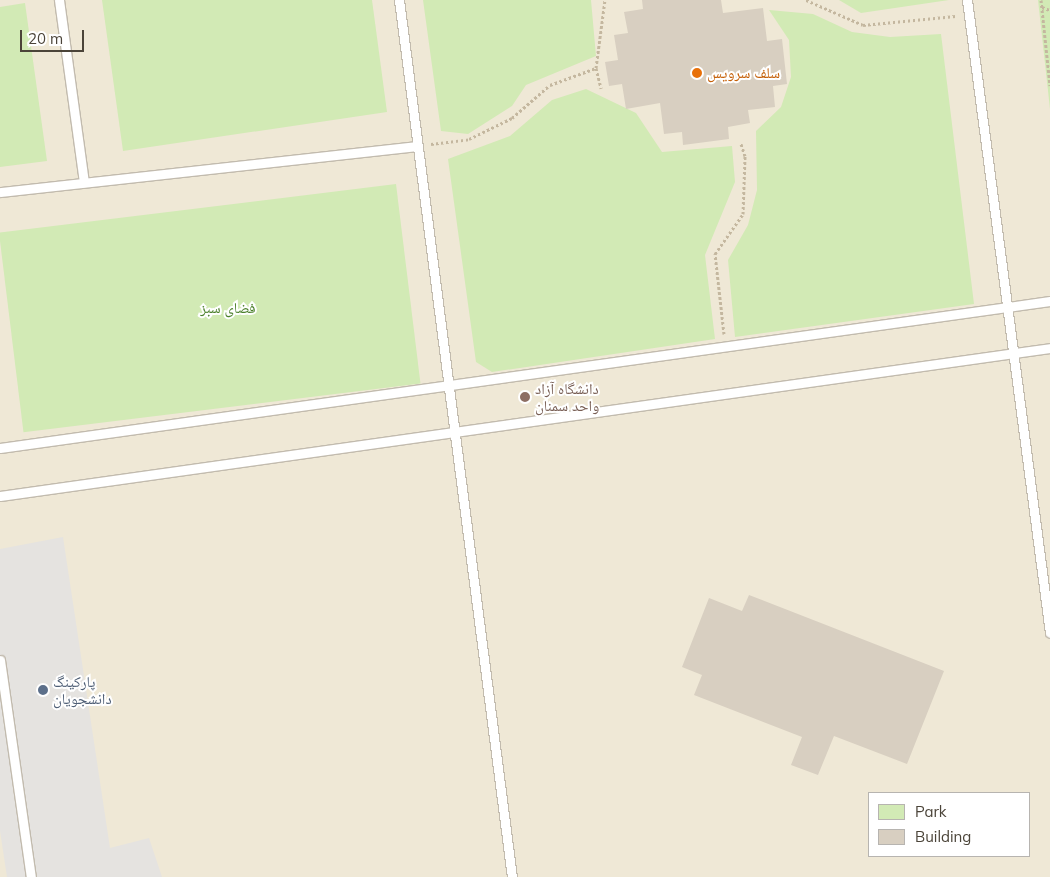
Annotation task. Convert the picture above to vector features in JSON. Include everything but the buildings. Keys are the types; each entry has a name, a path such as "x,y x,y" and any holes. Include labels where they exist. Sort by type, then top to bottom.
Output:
{"lane":[{"path":"59,0 84,182"},
{"path":"399,0 450,383 512,877"},
{"path":"967,0 1015,353 1050,632"},
{"path":"0,192 417,146"},
{"path":"0,448 725,344 1050,302"},
{"path":"0,496 1050,348"},
{"path":"0,660 31,877"}],"path":[{"path":"601,88 596,68 605,0"},
{"path":"806,0 863,25 969,15"},
{"path":"1041,0 1050,86"},
{"path":"1042,7 1050,10"},
{"path":"417,146 469,139 512,118 550,85 596,68"},
{"path":"725,344 716,254 743,214 746,156 740,144"}],"shaded area":[{"name":"دانشگاه آزاد واحد سمنان","path":"0,0 1050,0 1050,877 0,877"},
{"name":"پارکینگ دانشجویان","path":"63,537 110,848 149,838 162,877 7,877 0,831 0,549"}],"green space":[{"path":"102,0 372,0 387,112 123,151"},
{"path":"423,0 591,0 596,56 526,85 512,106 468,134 441,131"},
{"path":"839,0 949,0 861,13"},
{"path":"1038,0 1050,0 1050,109"},
{"path":"25,3 47,161 0,167 0,7"},
{"path":"769,10 813,14 852,32 890,37 941,34 974,304 735,337 728,260 748,225 757,190 756,131 781,107 791,77 789,40"},
{"path":"586,89 636,113 662,152 732,146 735,182 705,255 715,339 492,372 476,362 448,159 510,136 552,100"},
{"name":"فضای سبز","path":"396,184 420,384 23,432 0,233"}],"place":[{"name":"سلف سرویس","path":"697,73"},
{"name":"دانشگاه آزاد واحد سمنان","path":"525,397"},
{"name":"پارکینگ دانشجویان","path":"43,690"}]}
